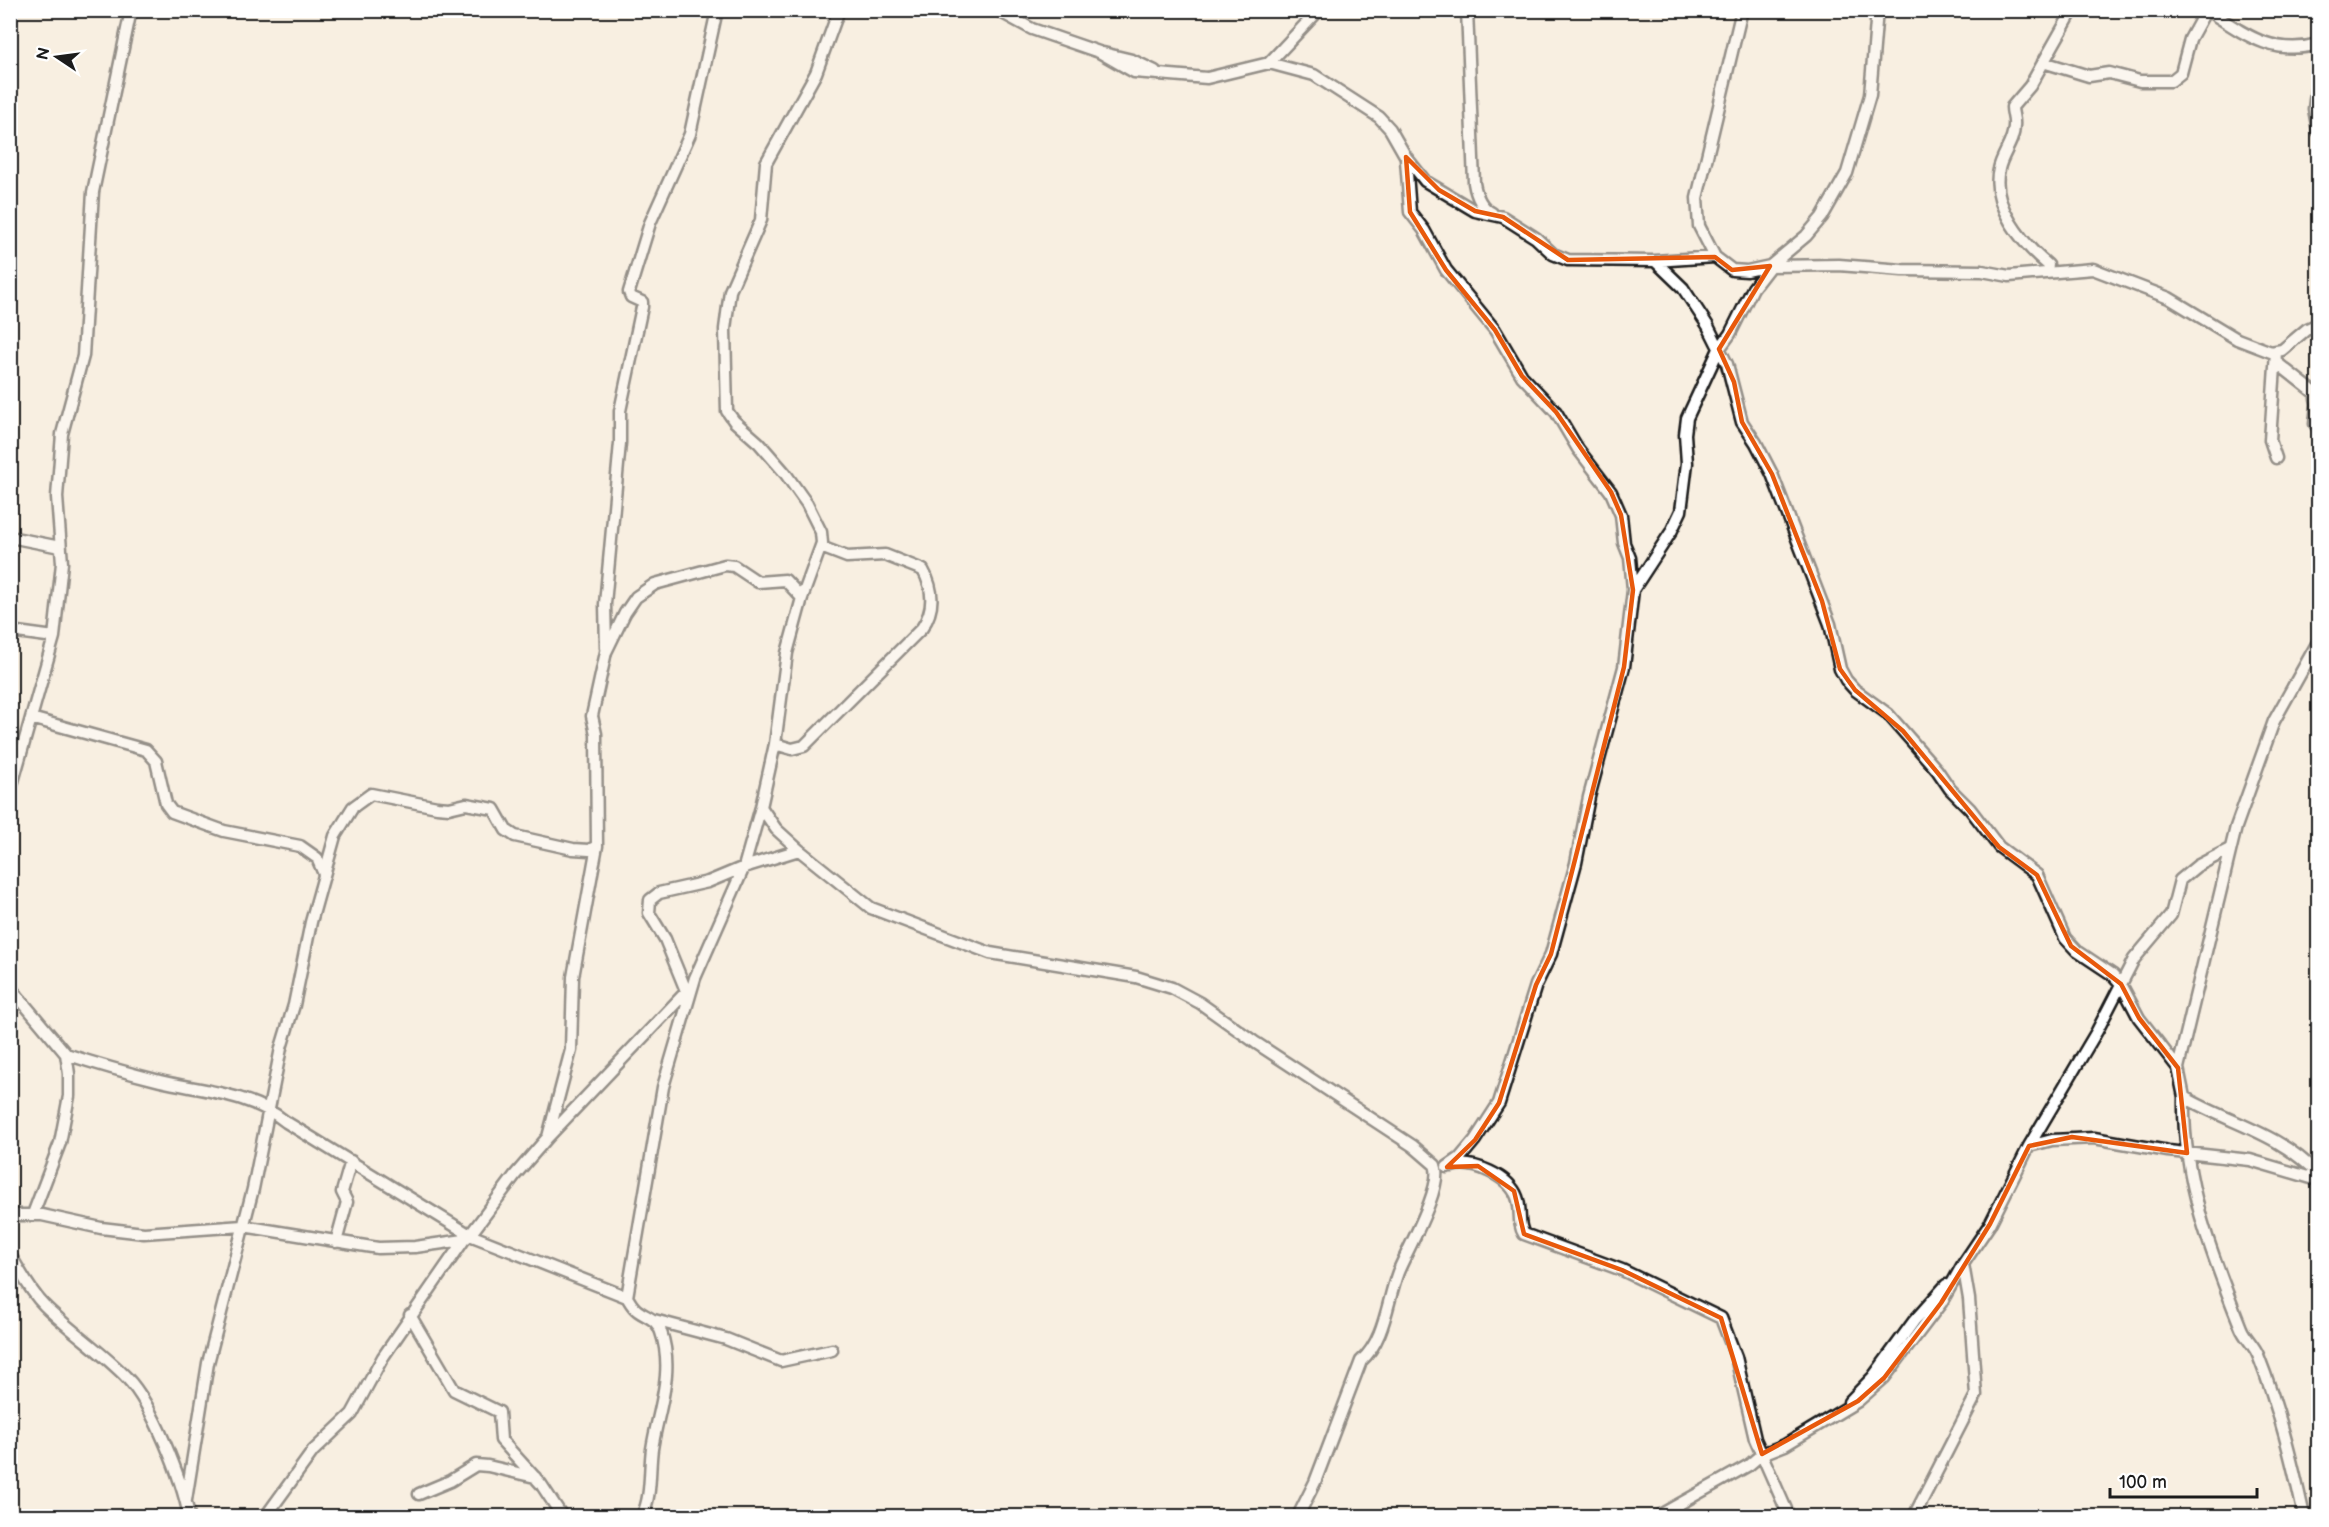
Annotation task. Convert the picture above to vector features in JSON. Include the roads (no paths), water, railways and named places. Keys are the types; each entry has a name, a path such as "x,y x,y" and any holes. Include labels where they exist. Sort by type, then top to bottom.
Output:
{"street":[{"path":"10,792 54,637 60,598 57,497 62,434 83,356 93,192 131,10"},
{"path":"548,1137 571,1050 573,977 597,846 596,734 592,716 606,652 605,604 620,443 620,411 642,307 642,302 631,297 629,292 650,223 690,134 717,10"},
{"path":"267,1516 313,1451 351,1414 383,1357 411,1315 515,1175 548,1137 687,993 744,867 761,807 775,744 787,653 802,598 821,547 821,532 807,504 759,442 734,422 727,411 725,329 734,278 761,220 766,163 816,73 839,10"},
{"path":"997,10 1032,28 1099,52 1134,72 1207,78 1269,63 1314,75 1371,112 1390,129 1406,157 1425,181 1475,211 1503,217"},
{"path":"1269,63 1319,10"},
{"path":"1467,10 1476,194 1472,203 1475,211"},
{"path":"1742,10 1697,198 1699,226 1715,257 1732,270 1747,271 1770,266 1839,265 1902,270 1971,270 2009,276 2093,268 2169,298 2237,339 2277,358 2314,393 2317,404 2315,424 2319,428"},
{"path":"1633,590 1666,540 1681,511 1687,463 1685,434 1687,418 1719,349 1730,334 1746,300 1770,266 1806,236 1822,217 1847,173 1870,95 1875,62 1877,10"},
{"path":"2048,265 2026,244 2005,211 1998,184 1998,171 2014,133 2012,107 2030,86 2073,10"},
{"path":"2043,62 2089,76 2109,73 2140,81 2171,81 2181,73 2190,39 2206,10 2262,43 2292,49 2319,44"},
{"path":"2319,75 2314,109 2319,131"},
{"path":"1298,1516 1315,1482 1361,1361 1370,1353 1378,1336 1397,1275 1424,1221 1442,1168 1461,1158 1499,1104 1513,1066 1532,995 1551,954 1576,863 1596,768 1629,644 1633,590 1630,558 1624,543 1622,515 1611,492 1578,449 1557,412 1522,376 1505,344 1446,270 1424,230 1410,213 1406,157"},
{"path":"1476,194 1488,212 1503,217 1536,238 1553,254 1568,260 1655,261 1715,257"},
{"path":"1655,261 1683,288 1708,326 1719,349 1734,382 1742,422 1772,474 1786,517 1822,601 1830,624 1840,669 1846,680 1855,690 1888,714 1937,770 1950,789 1970,809 1999,847 2037,875 2058,926 2071,946 2113,975 2121,984 2139,1018 2178,1068"},
{"path":"2276,458 2270,440 2277,358 2319,324"},
{"path":"10,537 60,547"},
{"path":"775,744 792,749 804,746 896,656 922,628 930,614 931,590 923,570 885,555 847,556 821,547"},
{"path":"606,652 625,613 645,589 667,580 699,574 719,565 734,566 758,582 785,580 802,598"},
{"path":"10,631 54,637"},
{"path":"2304,1516 2285,1429 2257,1354 2242,1330 2217,1273 2200,1216 2187,1153 2183,1125 2184,1097 2178,1068 2230,849 2274,720 2319,642"},
{"path":"31,718 146,750 156,761 166,804 172,812 224,831 300,846 317,858 324,874"},
{"path":"186,1500 208,1363 243,1226 270,1109 281,1048 294,1005 311,922 324,874 335,836 346,817 362,798 371,794 437,807 449,808 466,804 486,806 494,809 506,830 515,836 580,850 589,850 597,846"},
{"path":"761,807 776,829 871,908 952,940 1004,956 1136,976 1172,988 1195,1000 1413,1146 1442,1168"},
{"path":"1659,1516 1749,1465 1762,1454 1785,1444 1858,1401 1884,1378 1941,1303 1963,1264 1990,1224 2029,1146 2097,1030 2139,951 2171,915 2184,875 2230,849"},
{"path":"687,993 665,939 649,914 650,900 659,893 708,882 744,867 799,850"},
{"path":"627,1297 663,1088 695,978"},
{"path":"10,987 66,1054 70,1086 66,1120 60,1143 33,1214"},
{"path":"66,1054 160,1081 227,1094 270,1109 286,1122 351,1161 467,1238 627,1297 636,1310 654,1320 726,1339 781,1361 832,1350"},
{"path":"2184,1097 2268,1135 2307,1162 2319,1174"},
{"path":"2029,1146 2072,1137 2250,1160 2319,1180"},
{"path":"336,1242 347,1202 342,1194 351,1161"},
{"path":"1442,1168 1463,1163 1478,1166 1514,1191 1518,1198 1520,1225 1524,1234 1622,1270 1721,1318 1736,1357 1755,1439 1789,1516"},
{"path":"10,1215 33,1214 121,1232 188,1232 243,1226 378,1248 415,1247 467,1238"},
{"path":"10,1255 24,1279 44,1305 95,1347 138,1392 173,1464 186,1500 189,1516"},
{"path":"1914,1516 1976,1395 1970,1299 1963,1264"},
{"path":"411,1315 454,1390 499,1412 501,1440 535,1478 562,1516"},
{"path":"642,1516 647,1505 652,1448 666,1384 663,1340 654,1320"},
{"path":"419,1494 442,1486 476,1465 535,1478"}]}
